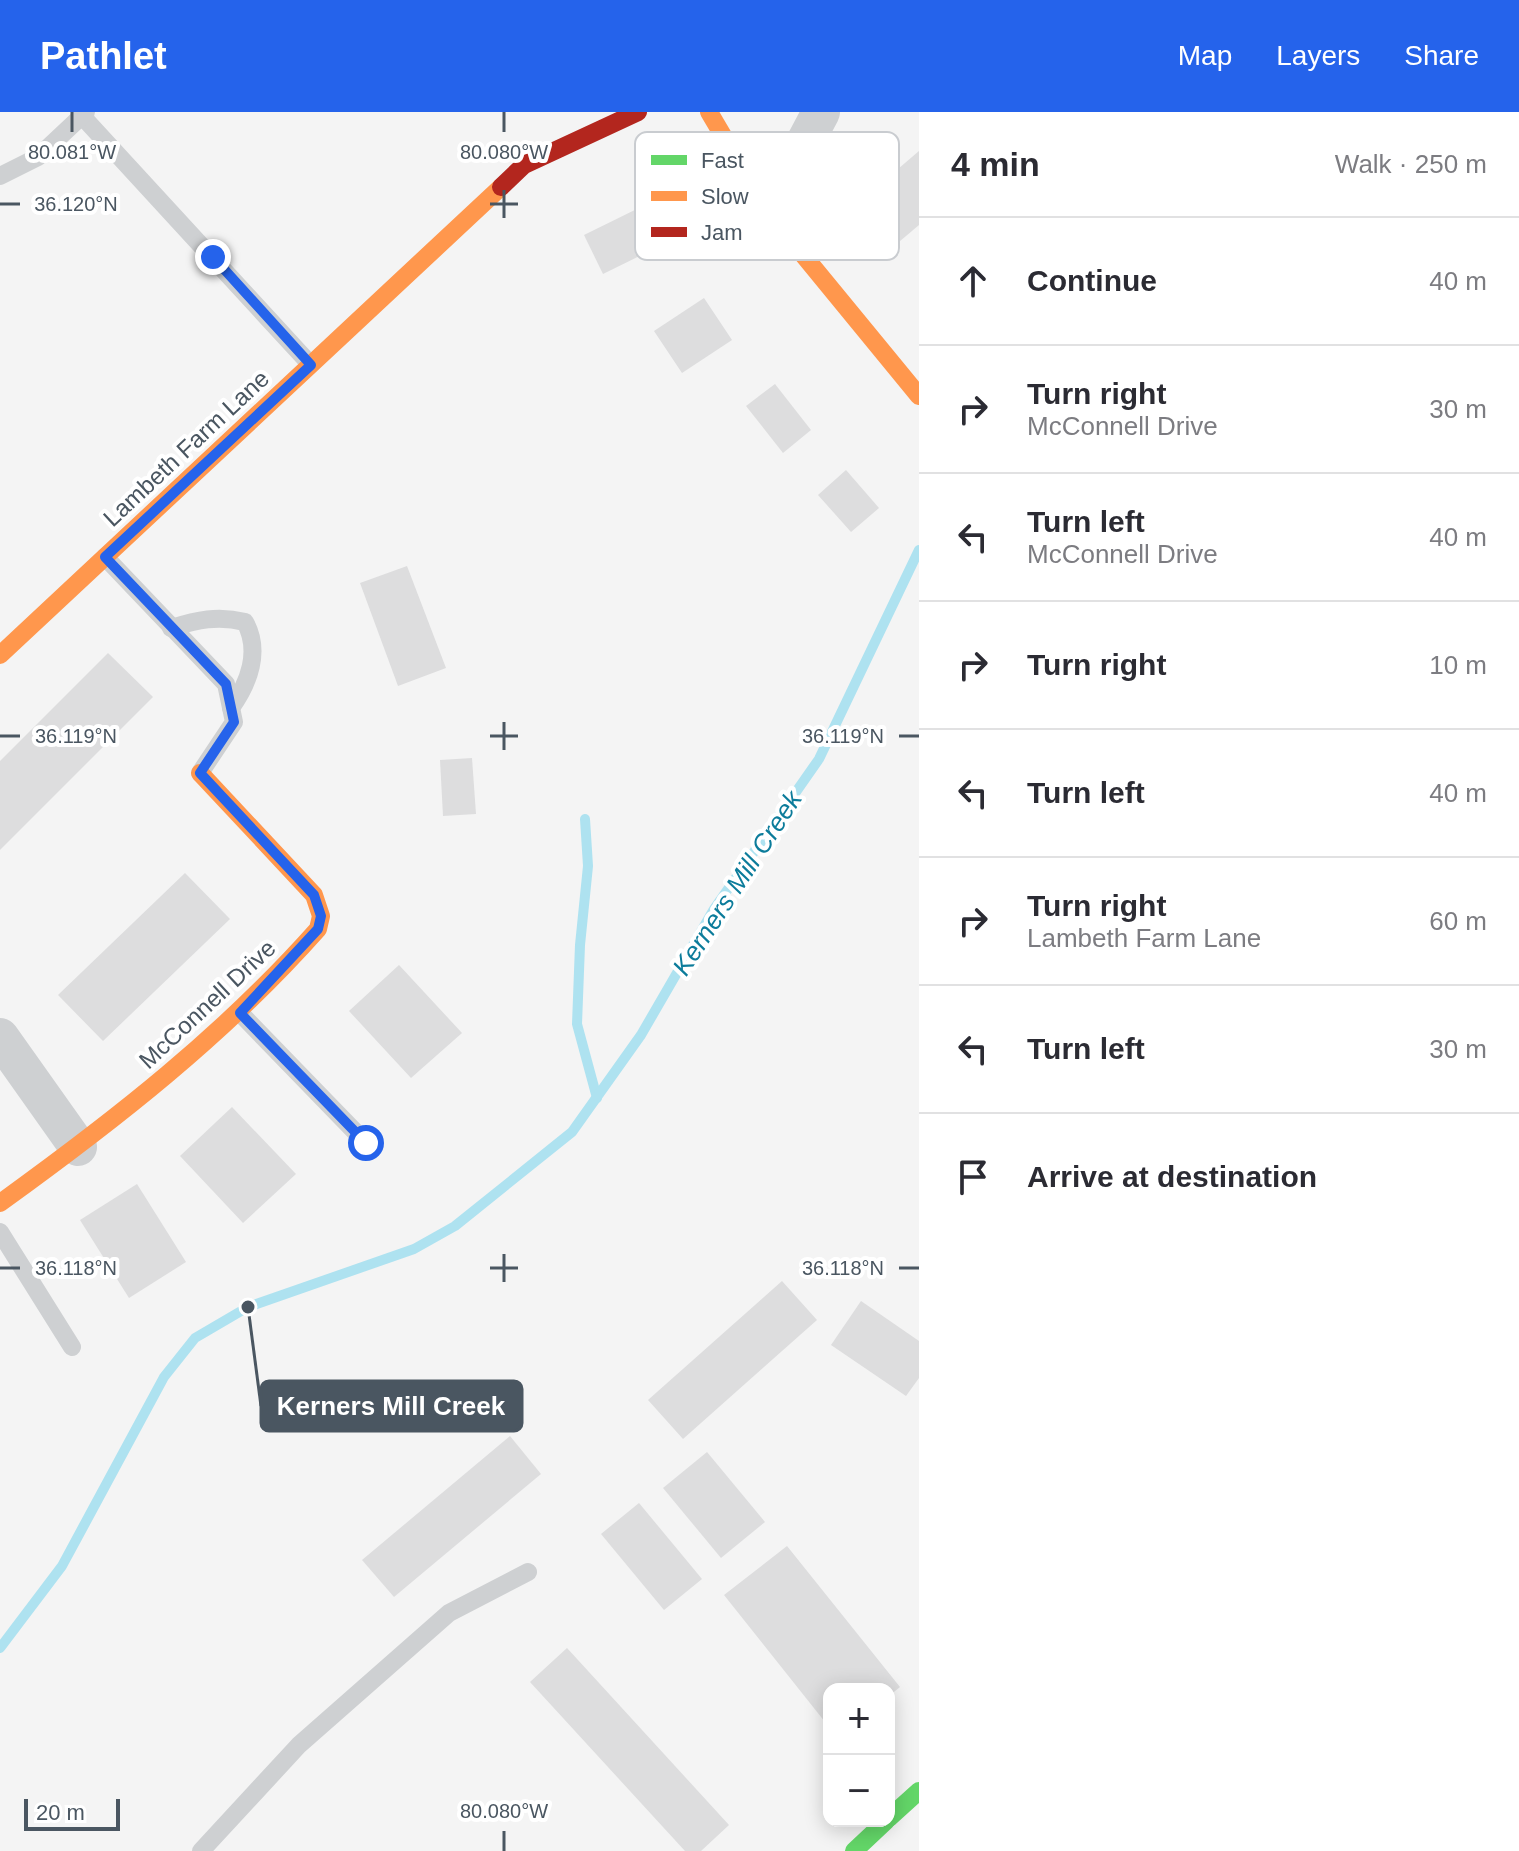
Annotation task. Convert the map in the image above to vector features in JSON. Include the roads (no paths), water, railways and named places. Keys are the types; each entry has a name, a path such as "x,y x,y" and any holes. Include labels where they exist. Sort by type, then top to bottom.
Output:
{"street":[{"name":"Lambeth Farm Lane","path":"0,655 524,165 638,112"},
{"path":"709,112 721,132"},
{"path":"810,132 821,112"},
{"path":"807,260 919,396"},
{"name":"McConnell Drive","path":"0,1203 78,1147 240,1013 318,929 319,907 314,895 200,773"},
{"path":"0,1037 78,1147"},
{"path":"895,1813 919,1791"},
{"path":"854,1851 880,1827"}],"lane":[{"path":"0,176 38,157 84,114 311,365"},
{"path":"105,557 226,684 234,722 200,773"},
{"path":"171,628 203,619 229,618 245,622 254,638 252,662 243,692 231,708"},
{"path":"240,1013 366,1143"},
{"path":"0,1232 72,1347"},
{"path":"201,1851 299,1745 449,1613 528,1572"}],"waterway":[{"name":"Kerners Mill Creek","path":"0,1648 62,1566 164,1377 195,1338 248,1307 414,1249 455,1226 572,1132 641,1035 714,909 819,759 919,550"},
{"path":"585,819 588,866 580,945 577,1024 597,1098"}],"place":[{"name":"Kerners Mill Creek","path":"248,1307"}]}
